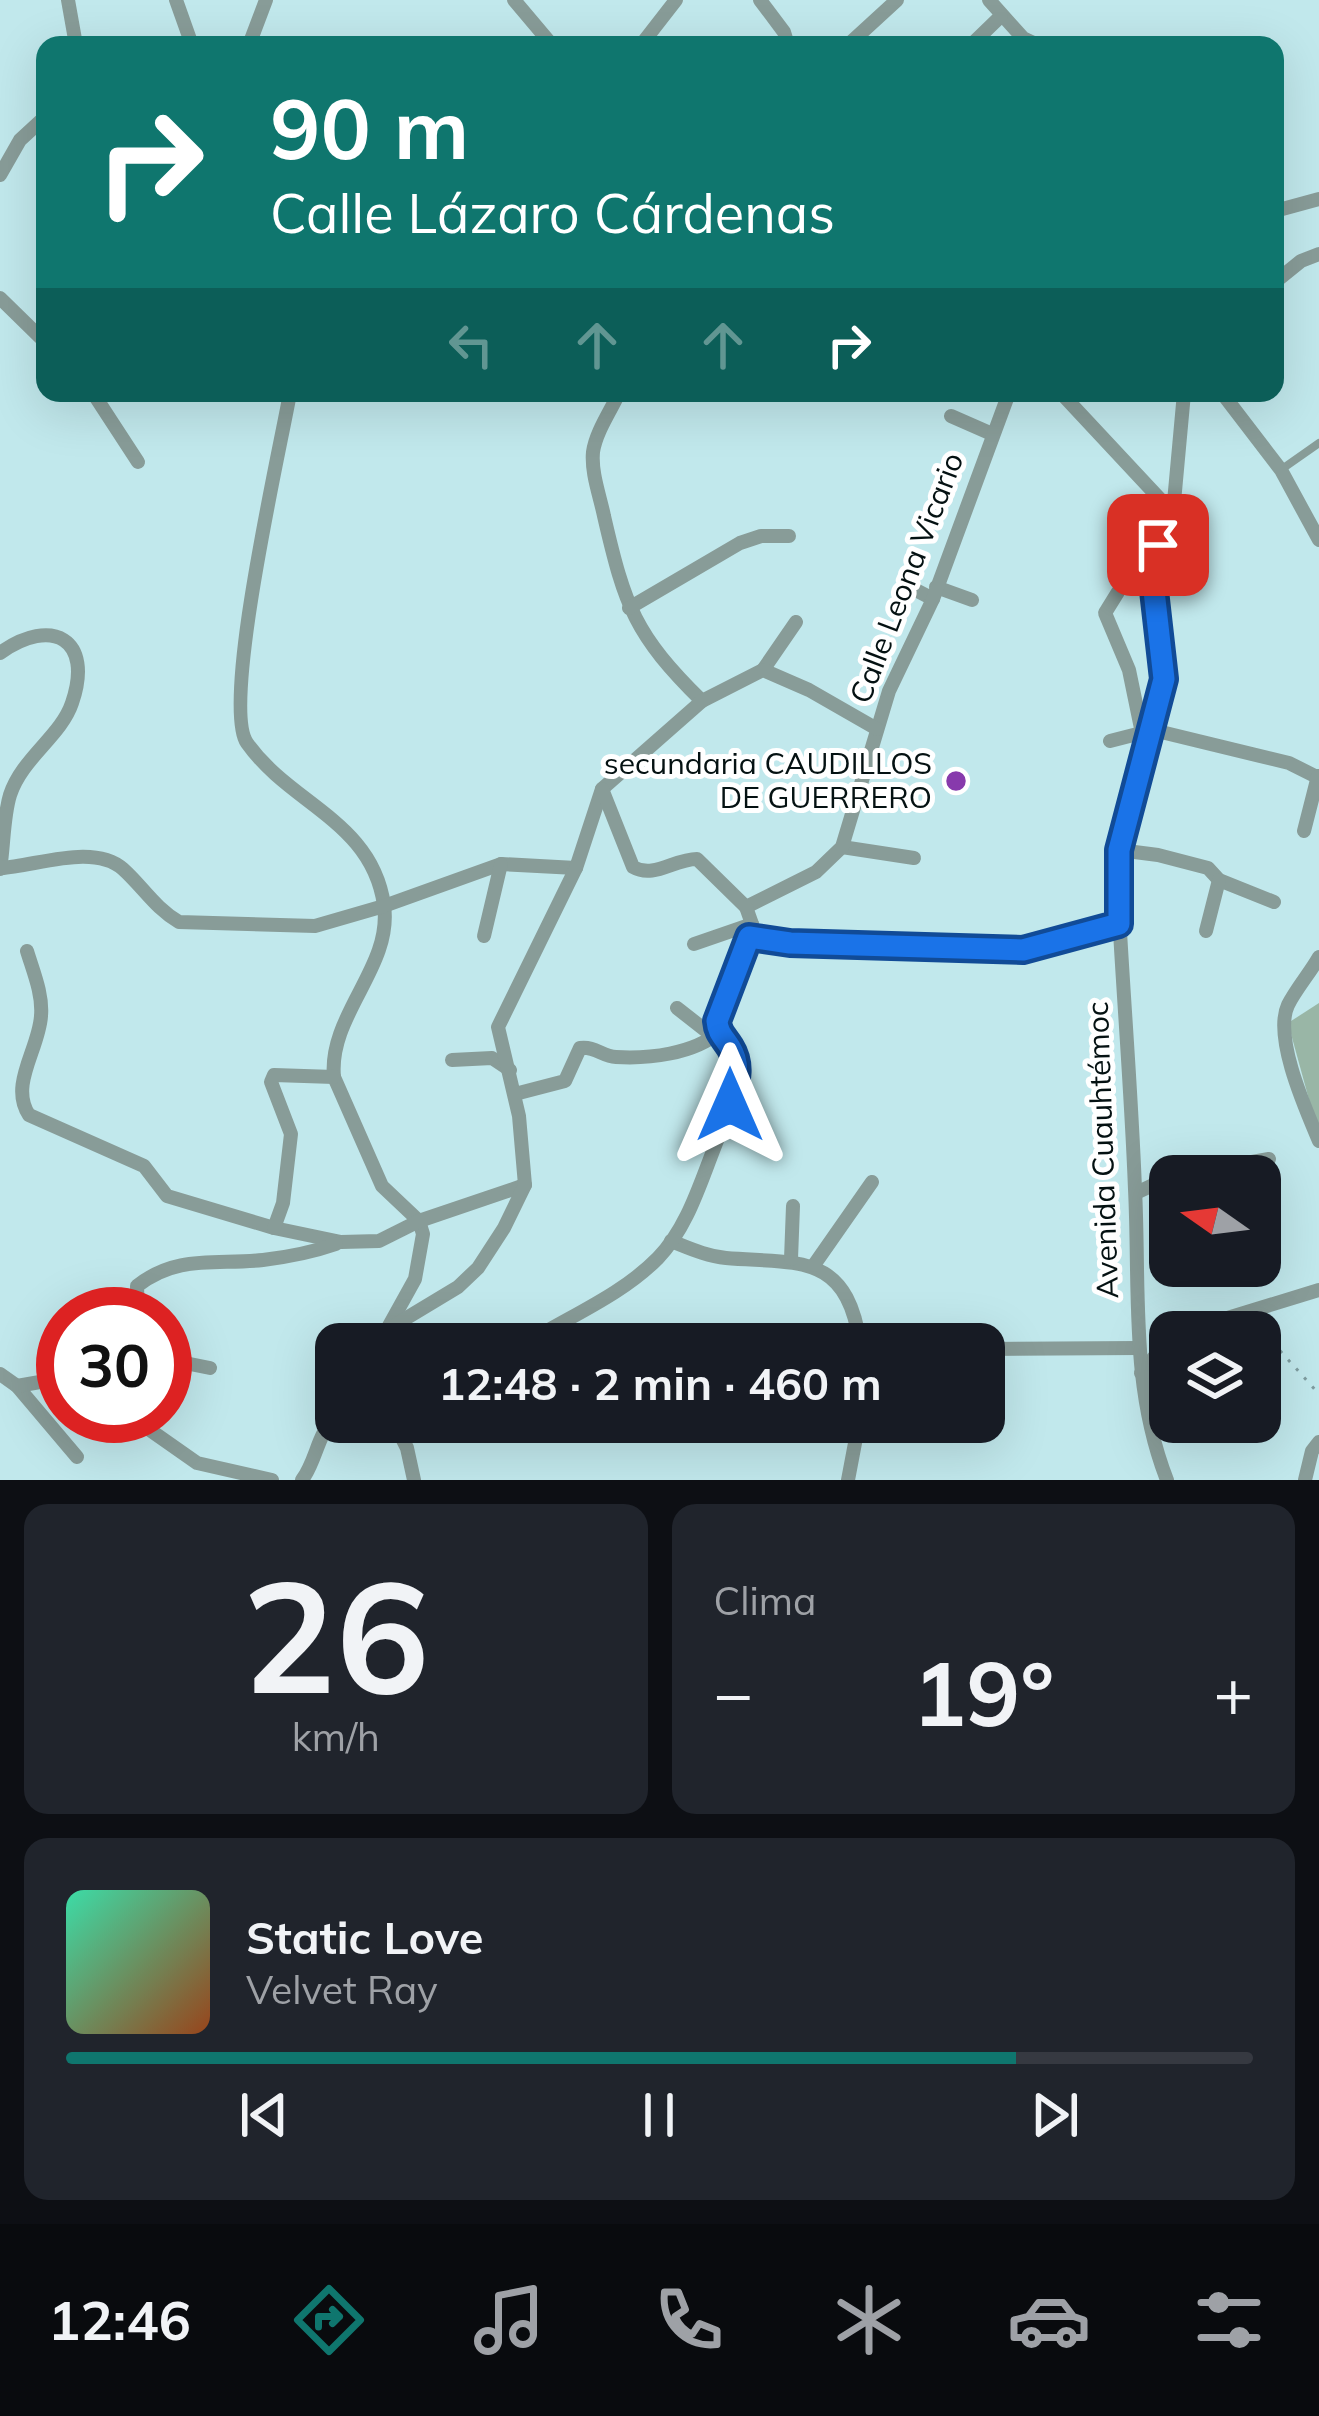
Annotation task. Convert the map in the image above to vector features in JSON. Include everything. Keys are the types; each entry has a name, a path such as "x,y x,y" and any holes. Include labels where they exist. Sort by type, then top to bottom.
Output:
{"street":[{"path":"68,0 74,36"},
{"path":"176,0 189,36"},
{"path":"252,36 266,0"},
{"path":"514,0 544,36"},
{"path":"648,36 676,0"},
{"path":"760,0 785,36"},
{"path":"858,36 897,0"},
{"path":"989,0 1021,36"},
{"path":"980,36 1001,16"},
{"path":"0,175 20,140 36,125"},
{"path":"1284,209 1319,199"},
{"path":"1284,275 1300,261 1319,254"},
{"path":"0,298 36,333"},
{"path":"99,402 138,462"},
{"path":"288,402 248,620 238,717 244,740 278,776 363,848 374,867 384,906 382,944 350,1009 333,1060 334,1077 382,1186 419,1221 423,1234 415,1279 390,1323"},
{"path":"614,402 599,432 593,466 628,608 661,659 702,701"},
{"name":"Calle Leona Vicario","path":"842,847 889,691 934,593 1005,402"},
{"path":"1069,402 1173,513"},
{"name":"Avenida Cuauhtémoc","path":"1167,1480 1153,1443 1138,1348 1136,1193 1119,924 1119,850 1164,679 1152,573 1173,513 1183,402"},
{"path":"1238,402 1319,540"},
{"path":"951,416 992,434"},
{"path":"628,608 740,543 761,536 790,536"},
{"path":"906,585 973,600"},
{"path":"1118,592 1105,613 1129,670 1147,732"},
{"path":"404,1323 478,1268 525,1185 526,1162 498,1027 576,868 602,789 702,701 763,670 796,622"},
{"path":"0,653 31,636 51,633 68,640 76,658 74,699 67,715 29,757 10,796 0,868 88,856 105,859 120,866 163,912 179,922 315,926 501,864 576,868"},
{"path":"763,670 809,689 877,729"},
{"path":"1110,741 1147,732 1289,763 1318,777 1304,831"},
{"path":"602,789 633,867 654,872 682,860 697,860 746,907 751,931 716,1034"},
{"path":"746,907 816,872 842,847 914,858"},
{"path":"1119,850 1208,868 1219,880 1274,902"},
{"path":"484,936 501,864"},
{"path":"1205,931 1219,880"},
{"path":"694,944 751,931 790,943 1023,950 1119,924"},
{"path":"27,951 42,1012 35,1050 20,1088 21,1103 29,1115 152,1171 167,1196 274,1228 341,1242 379,1241 419,1221 525,1185"},
{"path":"1319,957 1288,1006 1284,1021 1297,1090 1319,1141"},
{"path":"560,1323 628,1282 671,1241 693,1203 730,1105 738,1068 732,1049 677,1008"},
{"path":"514,1094 565,1081 580,1048 618,1058 691,1049 716,1034"},
{"path":"452,1060 492,1058 510,1070"},
{"path":"274,1228 284,1203 291,1134 272,1082 274,1076 334,1077"},
{"path":"814,1265 872,1182"},
{"path":"1136,1193 1149,1187"},
{"path":"791,1259 794,1206"},
{"path":"671,1241 725,1258 791,1259 814,1265 834,1282 853,1323"},
{"path":"137,1287 165,1269 203,1260 260,1260 341,1242"},
{"path":"1258,1311 1319,1290"},
{"path":"1005,1349 1138,1348"},
{"path":"1141,1373 1149,1363"},
{"path":"192,1364 210,1368"},
{"path":"0,1374 17,1386 76,1457"},
{"path":"17,1386 36,1383"},
{"path":"1304,1480 1319,1442"},
{"path":"168,1443 197,1463 272,1480"},
{"path":"302,1480 320,1443"},
{"path":"404,1443 414,1480"},
{"path":"848,1480 855,1443"}],"lane":[{"path":"1281,470 1319,443"}],"path":[{"path":"1281,1353 1319,1394"}],"green space":[{"path":"1319,1003 1319,1136 1288,1023"}],"place":[{"name":"secundaria CAUDILLOS DE GUERRERO","path":"956,781"}],"route":[{"path":"730,1105 738,1068 717,1021 749,937 790,943 1023,950 1119,924 1119,850 1164,679 1152,573 1158,545"}]}
